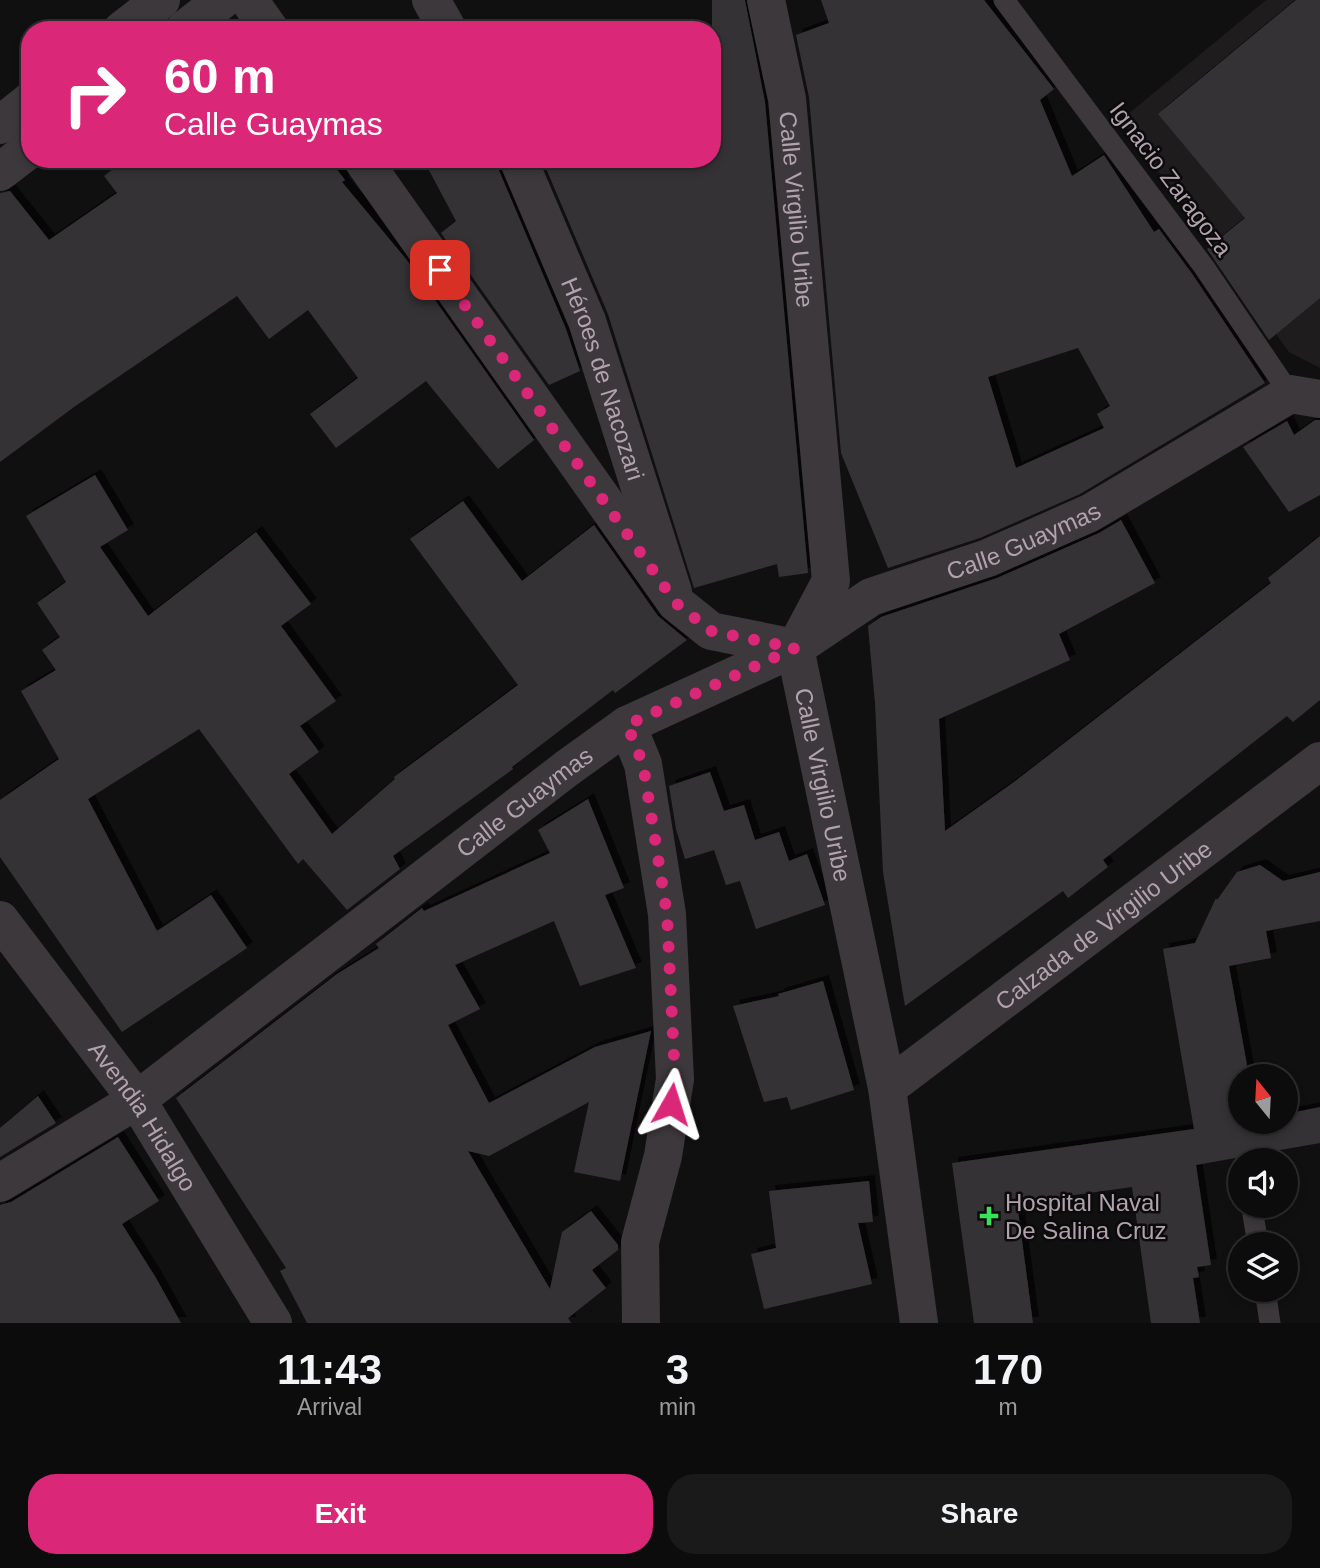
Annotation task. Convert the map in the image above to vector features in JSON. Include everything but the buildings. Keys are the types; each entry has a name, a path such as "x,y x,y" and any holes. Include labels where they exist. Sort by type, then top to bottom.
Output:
{"street":[{"path":"134,21 161,0"},
{"path":"195,21 222,0"},
{"path":"249,0 264,21"},
{"path":"431,0 443,21"},
{"name":"Calle Virgilio Uribe","path":"766,0 787,99 831,580 795,648 887,1088 919,1323"},
{"path":"0,125 21,109"},
{"path":"0,172 21,156"},
{"path":"368,168 676,603 711,631 795,648"},
{"name":"Héroes de Nacozari","path":"522,168 587,321 676,603"},
{"name":"Calle Guaymas","path":"0,1183 137,1100 555,777 627,725 795,648 871,597 988,558 1090,513 1305,396"},
{"path":"627,725 643,764 667,914 675,1079 663,1156 640,1241 641,1323"},
{"name":"Calzada de Virgilio Uribe","path":"887,1088 1320,761"},
{"name":"Avendia Hidalgo","path":"0,920 137,1100 249,1306 273,1323"}],"lane":[{"name":"Ignacio Zaragoza","path":"1004,0 1204,267 1305,396"},
{"path":"1267,1302 1270,1323"}],"shaded area":[{"path":"1266,0 1320,0 1320,368 1289,352 1121,120"}],"place":[{"name":"Hospital Naval De Salina Cruz","path":"989,1216"}],"route":[{"path":"440,270 676,603 711,631 795,648 627,725 643,764 667,914 675,1079 671,1104"}]}
